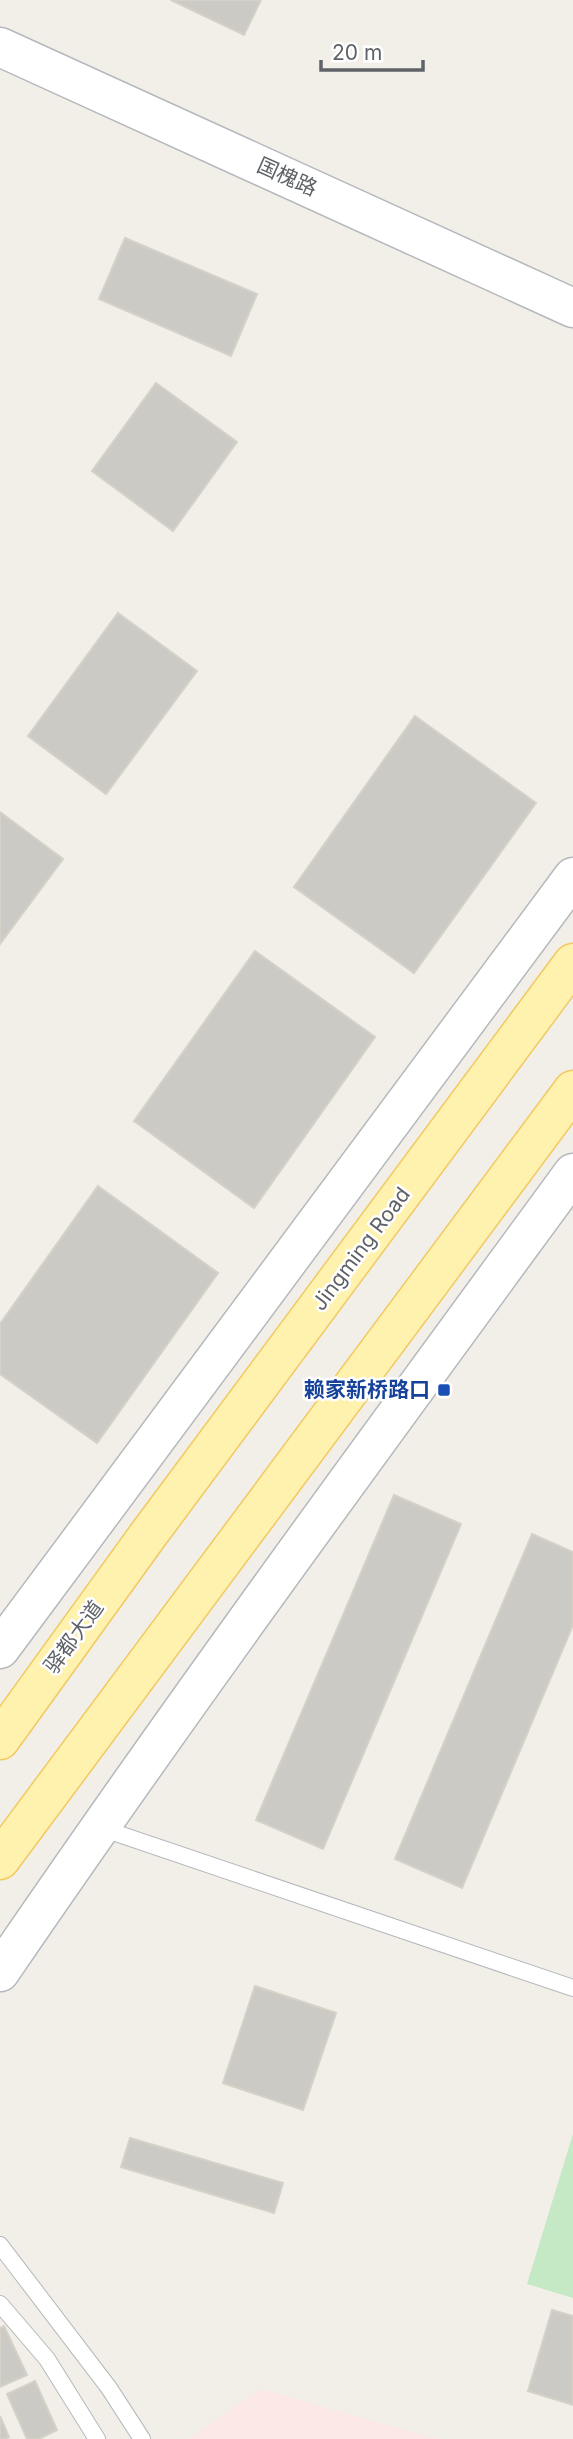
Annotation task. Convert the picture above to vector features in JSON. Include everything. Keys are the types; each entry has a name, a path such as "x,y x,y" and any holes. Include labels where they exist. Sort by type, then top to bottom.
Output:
{"main road":[{"name":"Jingming Road","path":"148,1535 573,963"},
{"path":"0,1860 573,1090"},
{"name":"驿都大道","path":"0,1740 148,1535"}],"street":[{"name":"国槐路","path":"0,47 573,308"},
{"path":"0,1649 573,877"},
{"path":"0,1972 256,1606 573,1173"}],"lane":[{"path":"99,1827 573,1988"},
{"path":"0,2245 109,2388 142,2439"},
{"path":"0,2304 47,2359 97,2439"}],"shaded area":[{"path":"260,2389 437,2439 188,2439"}],"green space":[{"path":"573,2134 573,2298 527,2284"}],"building":[{"path":"171,0 261,0 244,35"},
{"path":"125,238 257,294 231,356 99,299"},
{"path":"156,383 237,442 173,531 92,471"},
{"path":"118,613 197,671 106,794 28,736"},
{"path":"415,716 536,803 414,973 294,887"},
{"path":"0,812 63,859 0,944"},
{"path":"255,951 375,1037 254,1208 134,1121"},
{"path":"98,1186 218,1273 97,1443 0,1374 0,1324"},
{"path":"394,1495 461,1524 323,1849 256,1820"},
{"path":"532,1534 573,1552 573,1625 462,1888 395,1859"},
{"path":"255,1986 336,2013 303,2110 223,2083"},
{"path":"130,2138 283,2183 274,2213 121,2167"},
{"path":"552,2310 573,2316 573,2405 528,2391"},
{"path":"4,2326 27,2375 0,2387 0,2328"},
{"path":"35,2381 57,2430 39,2439 27,2439 7,2394"},
{"path":"0,2416 9,2437 5,2439 0,2439"}],"place":[{"name":"赖家新桥路口","path":"444,1390"}]}
